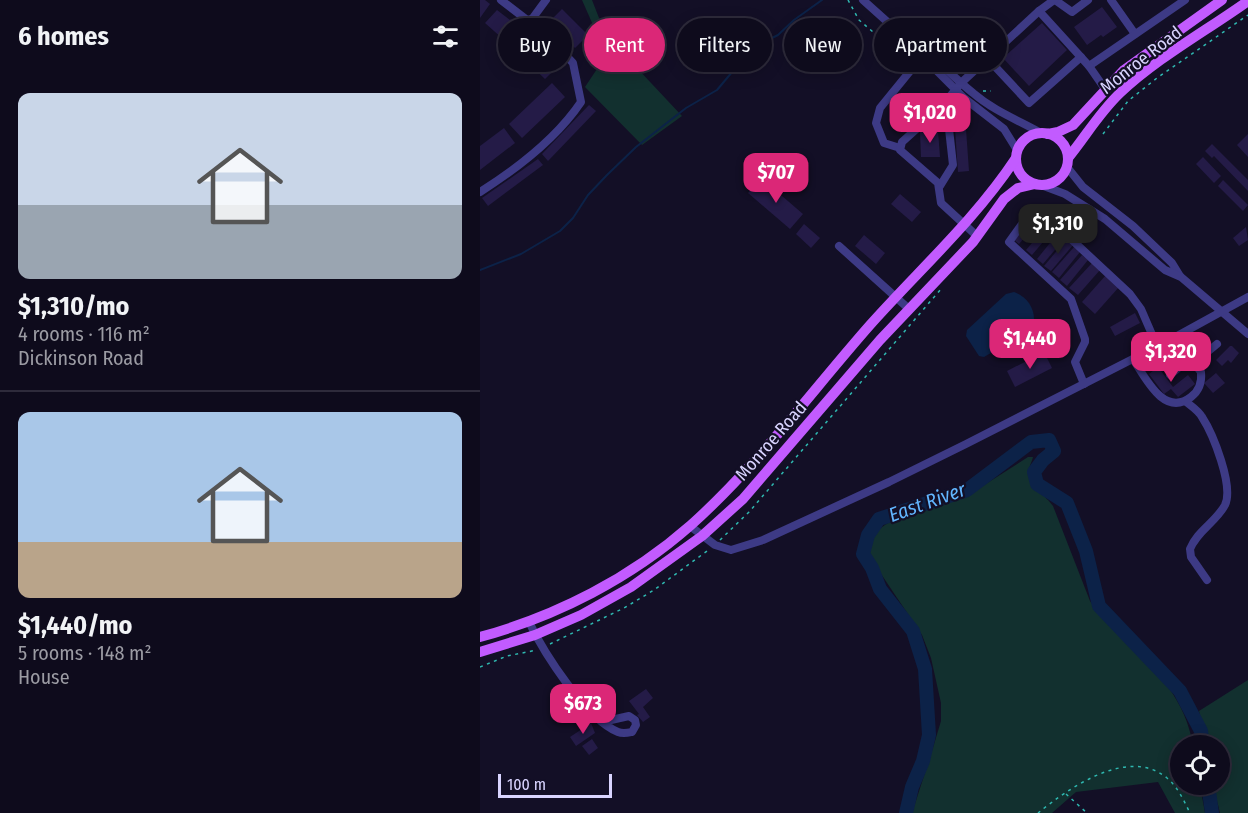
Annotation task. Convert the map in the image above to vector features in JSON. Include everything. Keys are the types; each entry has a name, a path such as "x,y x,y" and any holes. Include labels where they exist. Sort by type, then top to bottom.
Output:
{"main road":[{"name":"Monroe Road","path":"1045,133 1058,132 1073,125 1105,88 1138,59 1222,0"},
{"name":"Monroe Road","path":"1067,163 1096,118 1121,92 1155,65 1248,1"},
{"path":"1045,133 1062,142 1067,163 1057,180 1038,185 1028,181 1019,171 1016,154 1027,138 1045,133"},
{"name":"Monroe Road","path":"480,637 528,622 575,602 623,575 690,526 732,485 896,298 965,224 1000,183 1016,154"},
{"name":"Monroe Road","path":"480,652 535,635 581,615 631,587 702,536 743,499 880,340 977,236 999,204 1018,188 1038,185"}],"street":[{"path":"501,0 524,18"},
{"path":"533,18 546,0"},
{"path":"863,0 883,18"},
{"path":"1007,41 1054,0 1072,12 1088,0"},
{"path":"1111,0 1135,33"},
{"path":"1089,66 1185,0"},
{"path":"1039,11 1089,66 1105,88"},
{"path":"1000,72 1029,103 1081,57"},
{"path":"480,192 533,155 575,111 581,102 572,62"},
{"path":"909,72 880,108 876,123 884,143 900,148 940,186"},
{"path":"940,72 955,90 1004,129 1016,154"},
{"path":"947,72 998,111 1045,133"},
{"path":"900,148 902,142 942,106 973,72"},
{"path":"942,106 947,111 953,165 940,186 941,203 977,236"},
{"path":"1067,163 1083,187 1133,226 1172,263 1181,277"},
{"path":"1038,185 1058,190 1089,208 1131,239 1166,270 1181,277 1248,334"},
{"path":"1084,384 1076,362 1085,339 1071,299 1009,242 1030,213 1037,210 1042,212 1130,294 1141,309 1157,346"},
{"path":"839,246 909,309"},
{"path":"690,526 715,545 731,550 763,540 899,477 1168,341 1248,297"},
{"path":"1133,359 1158,395 1173,403 1185,401 1196,393 1201,382 1201,372 1192,361 1168,341"},
{"path":"1170,375 1217,344"},
{"path":"1185,401 1198,411 1208,428 1219,456 1227,488 1225,505 1194,540 1190,549 1191,557 1207,580"},
{"path":"528,622 550,662 602,722"}],"path":[{"path":"848,0 859,20 874,33"},
{"path":"1102,134 1128,101 1157,78 1248,15"},
{"path":"1038,813 1081,782 1123,768 1139,767 1154,770 1168,779 1178,790 1190,813"},
{"path":"1066,794 1087,813"}],"green space":[{"path":"582,0 592,0 599,18 590,18"},
{"path":"595,72 641,72 682,116 642,145 585,87"},
{"path":"1028,457 1033,457 1029,476 1053,506 1090,601 1107,623 1160,677 1184,714 1190,735 1170,735 1170,795 1202,795 1205,813 1175,813 1158,782 1076,792 1052,813 912,813 941,721 941,703 931,658 922,635 871,559 870,547 876,533 890,522 970,494"},
{"path":"1248,680 1248,813 1220,813 1216,795 1230,795 1230,735 1205,735 1199,711"}],"water":[{"path":"1014,292 1028,302 1033,310 1034,319 1001,347 984,357 979,356 966,336 967,330 1006,294"}],"building":[{"path":"480,0 485,0 490,4 480,18"},
{"path":"1102,7 1117,27 1087,45 1074,27"},
{"path":"562,9 571,18 553,18"},
{"path":"497,10 507,18 498,18 498,35 485,23"},
{"path":"572,19 584,31 584,39 575,48 572,45"},
{"path":"1042,23 1067,50 1029,86 1007,62 1007,54"},
{"path":"538,72 552,72 545,79"},
{"path":"552,83 565,97 522,138 509,124"},
{"path":"916,97 923,104 913,116 905,109"},
{"path":"589,105 596,111 548,161 542,154"},
{"path":"504,128 515,143 480,170 480,146"},
{"path":"955,129 966,129 969,171 958,172"},
{"path":"938,131 940,157 921,157 920,132"},
{"path":"1248,134 1248,157 1237,145"},
{"path":"1212,144 1248,180 1248,191 1214,156 1212,158 1205,151"},
{"path":"1203,157 1221,176 1214,183 1196,164"},
{"path":"538,159 543,165 488,206 482,198"},
{"path":"761,178 803,214 790,229 748,193"},
{"path":"1223,180 1248,205 1243,211 1218,186"},
{"path":"900,194 921,212 912,222 891,204"},
{"path":"1035,213 1041,219 1019,244 1013,239"},
{"path":"804,224 820,238 811,248 796,234"},
{"path":"1048,224 1054,229 1032,255 1026,250"},
{"path":"1246,227 1248,240 1239,246 1233,238"},
{"path":"1058,233 1065,238 1043,264 1037,259"},
{"path":"864,235 885,253 876,264 855,246"},
{"path":"1066,240 1073,245 1051,271 1044,266"},
{"path":"1074,247 1080,252 1059,278 1052,272"},
{"path":"1082,255 1088,260 1067,286 1060,280"},
{"path":"1092,263 1100,270 1078,295 1069,288"},
{"path":"1106,275 1119,287 1095,314 1082,302"},
{"path":"1135,313 1140,323 1115,336 1110,327"},
{"path":"1230,346 1239,353 1231,363 1228,360 1222,366 1216,360"},
{"path":"1044,352 1052,368 1015,387 1007,371"},
{"path":"1158,367 1173,387 1188,375 1195,384 1178,397 1171,389 1164,394 1149,374"},
{"path":"1216,373 1225,383 1213,393 1204,383"},
{"path":"646,689 653,698 643,707 650,717 643,722 629,701"},
{"path":"591,723 595,733 576,746 570,737"},
{"path":"592,739 598,748 589,755 582,746"}],"waterway":[{"path":"480,270 521,254 560,231 573,218 588,195 636,147 686,108 717,90 738,65 753,52 822,0"},
{"name":"East River","path":"906,813 929,735 925,669 913,631 880,589 872,568 863,554 868,535 879,519 967,490 1031,442 1049,440 1054,451 1034,472 1037,484 1067,503 1086,551 1099,606 1180,691 1202,735"},
{"name":"East River","path":"1210,795 1212,813"}]}
